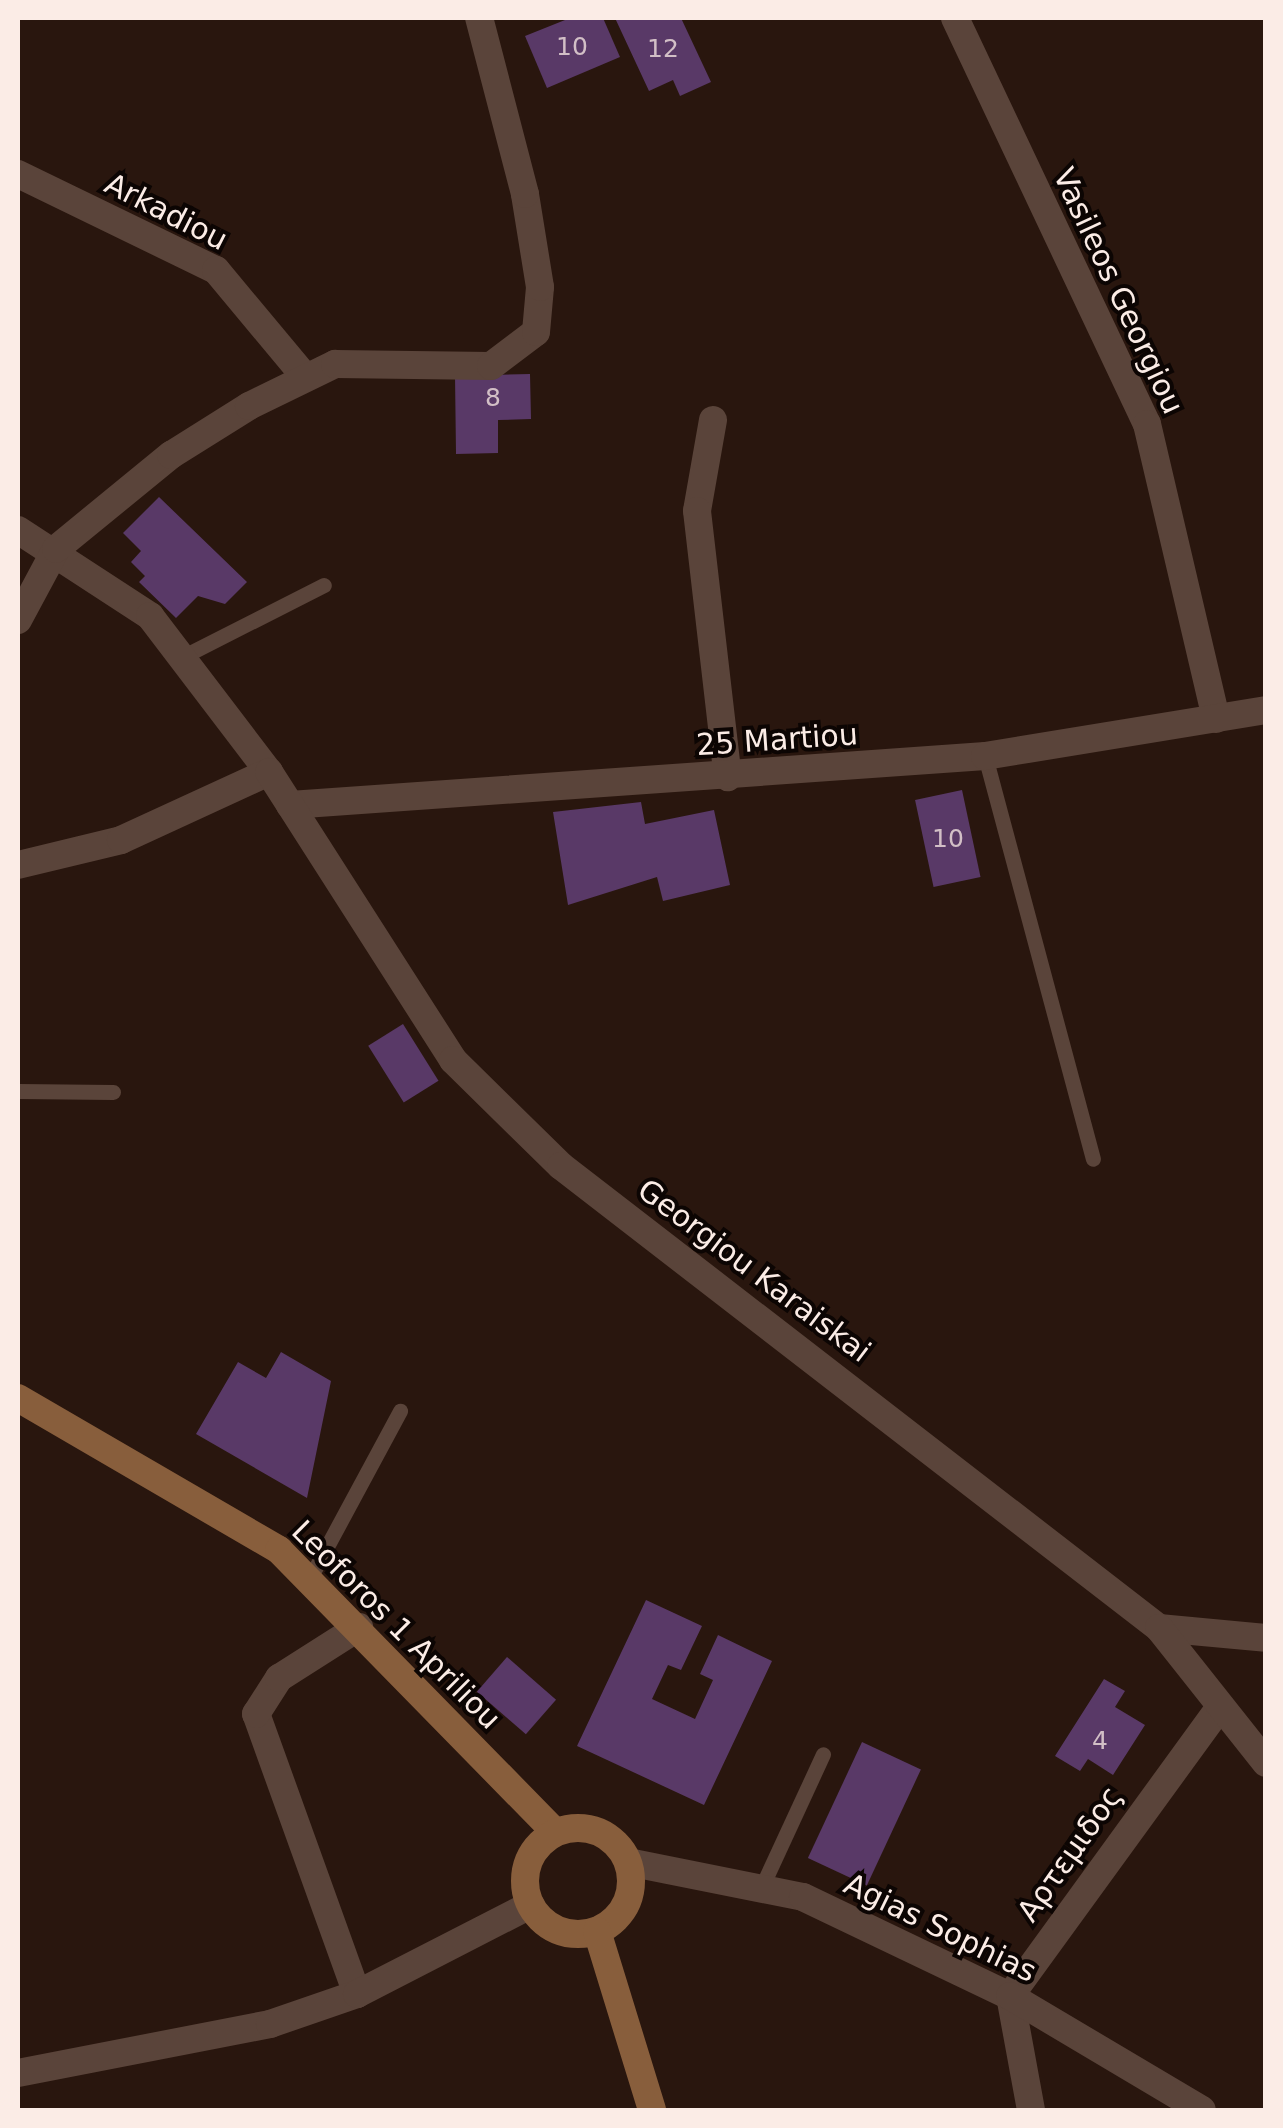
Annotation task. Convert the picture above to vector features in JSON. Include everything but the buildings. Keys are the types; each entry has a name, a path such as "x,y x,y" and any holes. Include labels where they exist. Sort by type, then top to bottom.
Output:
{"main road":[{"name":"Leoforos 1 Apriliou","path":"18,1398 226,1514 310,1578 555,1832"},
{"path":"590,1828 628,1862 630,1895 597,1930 551,1928 530,1905 524,1872 555,1832 590,1828"},
{"path":"597,1930 652,2110"}],"street":[{"path":"18,620 56,549 170,455 305,377 367,361 491,366 536,332 540,287 525,194 479,18"},
{"name":"Vasileos Georgiou","path":"955,18 1146,424 1216,719"},
{"name":"Arkadiou","path":"18,174 216,270 305,377"},
{"path":"713,420 697,511 728,778"},
{"name":"Georgiou Karaiskai","path":"18,530 56,549 150,616 269,772 453,1060 560,1166 1159,1628 1266,1762"},
{"name":"25 Martiou","path":"290,805 728,778 984,756 1266,710"},
{"path":"18,865 120,840 269,772"},
{"path":"357,1994 256,1714 279,1678 360,1628"},
{"path":"1159,1628 1266,1638"},
{"name":"Αρτεμιδος","path":"1010,1996 1220,1707"},
{"name":"Agias Sophias","path":"628,1862 763,1884 1010,1996 1202,2110"},
{"path":"18,2072 202,2041 357,1994 530,1905"},
{"path":"1010,1996 1032,2110"}],"lane":[{"path":"182,656 324,585"},
{"path":"984,756 1093,1159"},
{"path":"18,1091 113,1092"},
{"path":"310,1578 400,1410"},
{"path":"763,1884 823,1754"}]}
